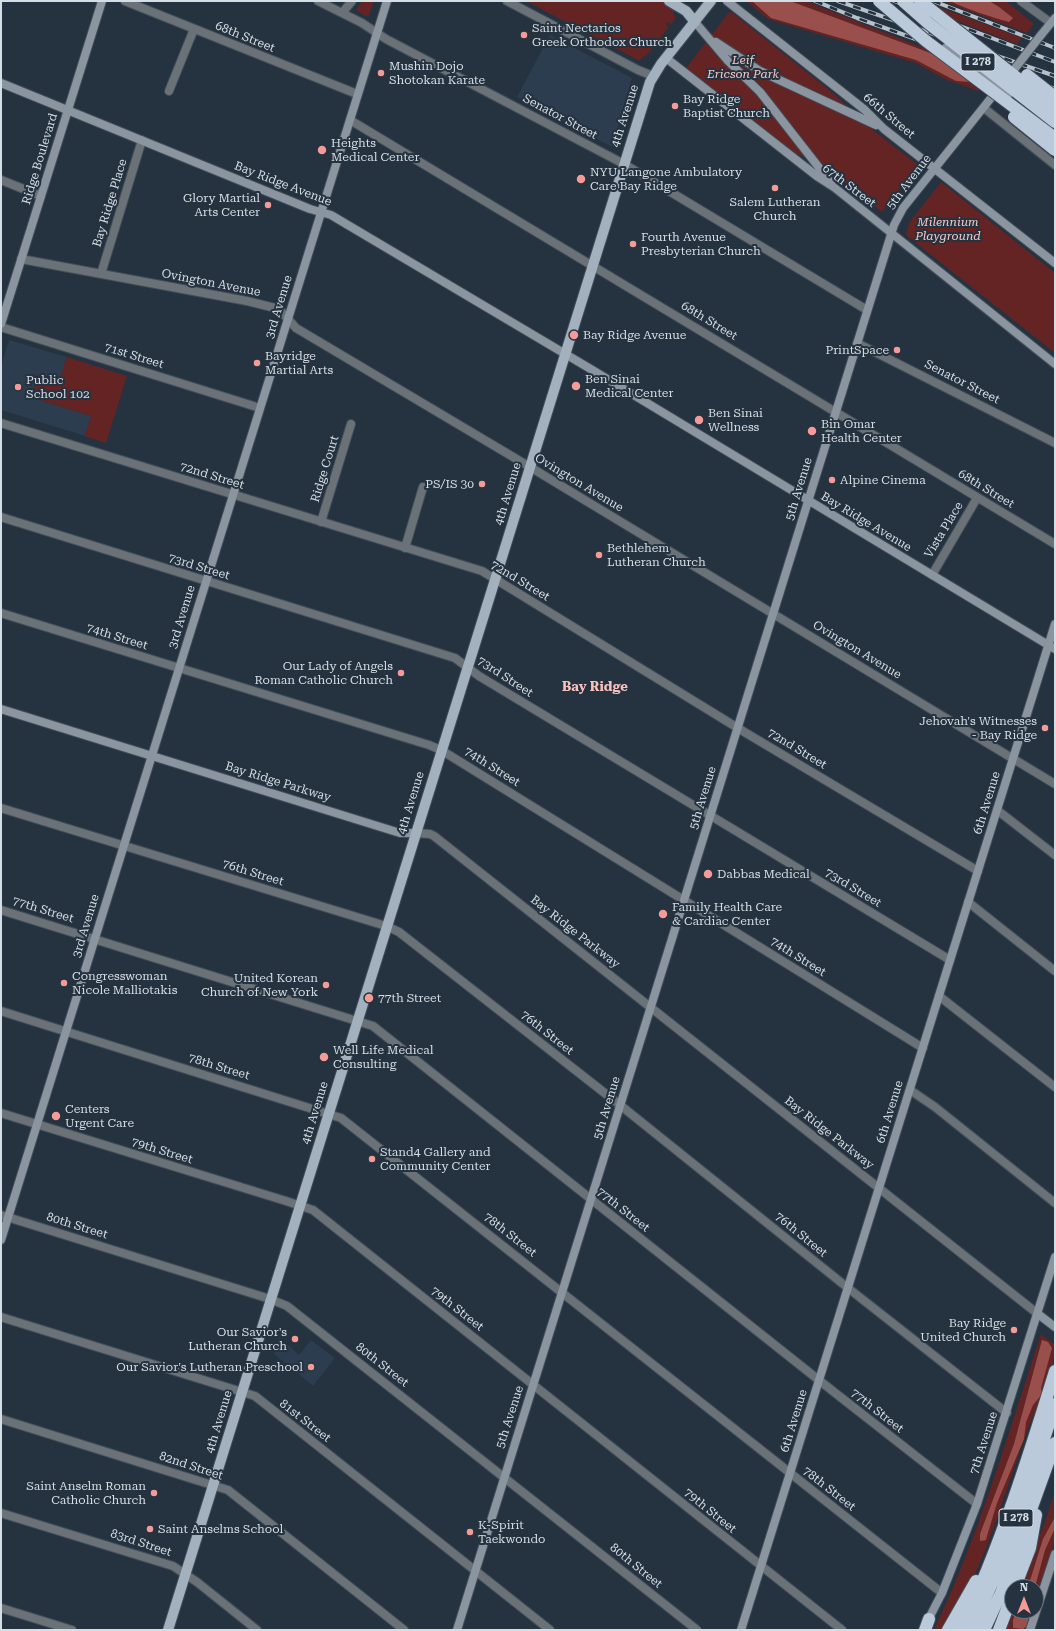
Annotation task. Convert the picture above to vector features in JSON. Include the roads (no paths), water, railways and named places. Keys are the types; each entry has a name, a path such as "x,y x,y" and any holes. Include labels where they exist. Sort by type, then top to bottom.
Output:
{"highway":[{"name":"I 278","path":"879,1 926,41 1055,138"},
{"name":"I 278","path":"903,1 928,23 1055,122"},
{"name":"I 278","path":"920,1 1055,108"},
{"path":"926,41 1011,115 1055,150"},
{"path":"971,41 992,50 1055,96"},
{"name":"I 278","path":"961,1630 980,1590 999,1542 1019,1486 1055,1371"},
{"name":"I 278","path":"972,1630 988,1594 1009,1538 1055,1404"},
{"name":"I 278","path":"984,1630 1001,1593 1055,1443"},
{"path":"1018,1579 1030,1548 1042,1480"},
{"path":"948,1630 999,1542"},
{"path":"999,1630 1004,1617"}],"main road":[{"path":"669,1 686,11 694,22"},
{"name":"4th Avenue","path":"168,1630 564,354 650,82 666,58 711,1"}],"street":[{"name":"Ridge Boulevard","path":"1,324 102,1"},
{"name":"68th Street","path":"124,1 358,94"},
{"name":"Senator Street","path":"318,1 362,23 386,39 624,164 867,310"},
{"path":"342,13 352,1"},
{"name":"3rd Avenue","path":"1,1240 4,1217 37,1124 66,1032 387,1"},
{"path":"507,1 638,70 653,76"},
{"name":"66th Street","path":"727,1 865,110 884,129 1055,263"},
{"path":"887,1 997,91 1055,132"},
{"path":"913,1 1055,112"},
{"path":"1022,1 1053,20"},
{"name":"5th Avenue","path":"457,1630 891,233 900,211 1053,20"},
{"path":"694,22 728,60 760,92 835,188"},
{"path":"169,91 194,29"},
{"path":"704,34 760,71 884,129"},
{"name":"67th Street","path":"666,58 818,177 835,188 1055,364"},
{"name":"Bay Ridge Avenue","path":"1,83 331,215 1052,647"},
{"path":"984,108 1055,165"},
{"name":"68th Street","path":"350,120 1055,544"},
{"name":"Bay Ridge Place","path":"101,274 142,140"},
{"path":"1,180 41,196"},
{"name":"Ovington Avenue","path":"21,259 247,301 279,309 296,328 530,467 1055,784"},
{"name":"71st Street","path":"1,327 260,408"},
{"name":"Senator Street","path":"857,343 1055,443"},
{"name":"72nd Street","path":"1,423 482,572 978,871"},
{"name":"Ridge Court","path":"321,522 351,424"},
{"path":"405,548 423,487"},
{"name":"Vista Place","path":"932,575 978,498"},
{"name":"73rd Street","path":"1,517 455,658 481,678 950,960"},
{"name":"74th Street","path":"1,613 429,745 441,750 923,1048"},
{"name":"6th Avenue","path":"741,1630 820,1381 1013,758 1052,647 1055,624"},
{"name":"Bay Ridge Parkway","path":"1,709 400,832 430,834 434,836 1053,1326"},
{"name":"76th Street","path":"1,808 386,926 399,932 620,1105 848,1288 1007,1413"},
{"path":"997,810 1055,855"},
{"path":"968,902 1055,971"},
{"name":"77th Street","path":"1,910 373,1026 977,1504"},
{"path":"939,996 1055,1087"},
{"name":"78th Street","path":"1,1011 342,1118 942,1593"},
{"path":"910,1090 935,1107 1055,1203"},
{"name":"79th Street","path":"1,1113 313,1210 842,1630"},
{"name":"80th Street","path":"4,1217 270,1299 287,1306 697,1630"},
{"name":"7th Avenue","path":"922,1630 927,1624 942,1593 977,1504 1007,1413 1055,1257"},
{"name":"81st Street","path":"1,1317 254,1396 550,1630"},
{"name":"82nd Street","path":"1,1419 228,1490 404,1630"},
{"name":"83rd Street","path":"1,1513 173,1566 186,1574 257,1630"},
{"path":"1030,1630 1055,1554"},
{"path":"1,1608 72,1630"}],"railway":[{"path":"815,1 857,18 1055,89"},
{"path":"838,1 1055,76"},
{"path":"894,1 1055,62"},
{"path":"933,1 1055,48"}],"place":[{"name":"Saint Nectarios Greek Orthodox Church","path":"524,35"},
{"name":"Mushin Dojo Shotokan Karate","path":"381,73"},
{"name":"Bay Ridge Baptist Church","path":"675,106"},
{"name":"Heights Medical Center","path":"322,150"},
{"name":"NYU Langone Ambulatory Care Bay Ridge","path":"581,179"},
{"name":"Salem Lutheran Church","path":"775,188"},
{"name":"Glory Martial Arts Center","path":"268,205"},
{"name":"Fourth Avenue Presbyterian Church","path":"633,244"},
{"name":"Bay Ridge Avenue","path":"574,335"},
{"name":"PrintSpace","path":"897,350"},
{"name":"Bayridge Martial Arts","path":"257,363"},
{"name":"Ben Sinai Medical Center","path":"576,386"},
{"name":"Public School 102","path":"18,387"},
{"name":"Ben Sinai Wellness","path":"699,420"},
{"name":"Bin Omar Health Center","path":"812,431"},
{"name":"Alpine Cinema","path":"832,480"},
{"name":"PS/IS 30","path":"482,484"},
{"name":"Bethlehem Lutheran Church","path":"599,555"},
{"name":"Our Lady of Angels Roman Catholic Church","path":"401,673"},
{"name":"Jehovah's Witnesses - Bay Ridge","path":"1045,728"},
{"name":"Dabbas Medical","path":"708,874"},
{"name":"Family Health Care & Cardiac Center","path":"663,914"},
{"name":"Congresswoman Nicole Malliotakis","path":"64,983"},
{"name":"United Korean Church of New York","path":"326,985"},
{"name":"77th Street","path":"369,998"},
{"name":"Well Life Medical Consulting","path":"324,1057"},
{"name":"Centers Urgent Care","path":"56,1116"},
{"name":"Stand4 Gallery and Community Center","path":"372,1159"},
{"name":"Bay Ridge United Church","path":"1014,1330"},
{"name":"Our Savior's Lutheran Church","path":"295,1339"},
{"name":"Our Savior's Lutheran Preschool","path":"311,1367"},
{"name":"Saint Anselm Roman Catholic Church","path":"154,1493"},
{"name":"Saint Anselms School","path":"150,1529"},
{"name":"K-Spirit Taekwondo","path":"470,1532"}],"district":[{"name":"Bay Ridge","path":"595,687"}],"park label":[{"name":"Leif Ericson Park","path":"743,67"},
{"name":"Milennium Playground","path":"948,229"}]}
